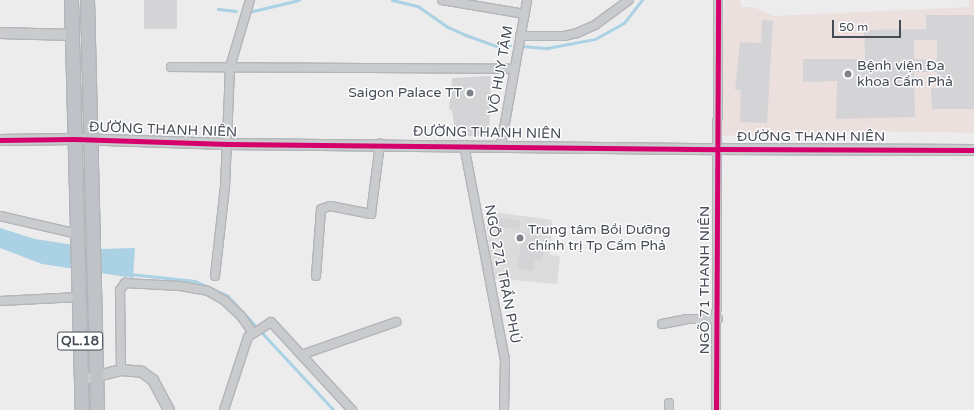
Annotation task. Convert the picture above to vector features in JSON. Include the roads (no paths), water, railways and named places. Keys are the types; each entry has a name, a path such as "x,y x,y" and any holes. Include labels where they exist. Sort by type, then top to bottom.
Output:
{"highway":[{"name":"QL.18","path":"71,0 82,410"},
{"name":"QL.18","path":"87,0 93,247 95,274 97,410"}],"street":[{"path":"215,276 228,144 230,67 250,0"},
{"path":"442,0 525,14"},
{"name":"VÕ HUY TÂM","path":"502,145 527,0"},
{"path":"520,36 564,36 577,33 594,25 629,0"},
{"name":"NGÕ 71 THANH NIÊN","path":"716,410 718,319 718,0"},
{"path":"0,33 72,35"},
{"path":"171,67 514,69"},
{"name":"ĐƯỜNG THANH NIÊN","path":"0,140 74,139 228,144 380,144 718,149 974,150"},
{"path":"316,276 321,209 330,206 371,214 380,144"},
{"name":"NGÕ 271 TRẦN PHÚ","path":"464,145 504,359 502,410"},
{"path":"0,216 78,239"},
{"path":"121,370 120,290 126,283 180,286 208,291 225,301 241,316 254,332"},
{"path":"0,301 79,296"},
{"path":"662,324 687,319 718,319"},
{"path":"301,354 396,322"},
{"path":"224,410 245,344 254,332 268,324 321,373 352,410"},
{"path":"81,380 121,370 142,372 153,380 169,410"}],"water":[{"path":"0,228 35,239 100,249 135,248 133,278 42,264 0,248"}],"waterway":[{"path":"249,12 299,0"},
{"path":"392,0 418,6 448,27 466,35 497,46 511,46"},
{"path":"523,46 547,48 595,39 624,23 642,0"},
{"path":"218,9 236,11"},
{"path":"130,274 195,281 228,296 334,410"}],"place":[{"name":"Bệnh viện Đa khoa Cẩm Phả","path":"848,74"},
{"name":"Saigon Palace TT","path":"470,93"},
{"name":"Trung tâm Bồi Dưỡng chính trị Tp Cẩm Phả","path":"520,238"}]}
